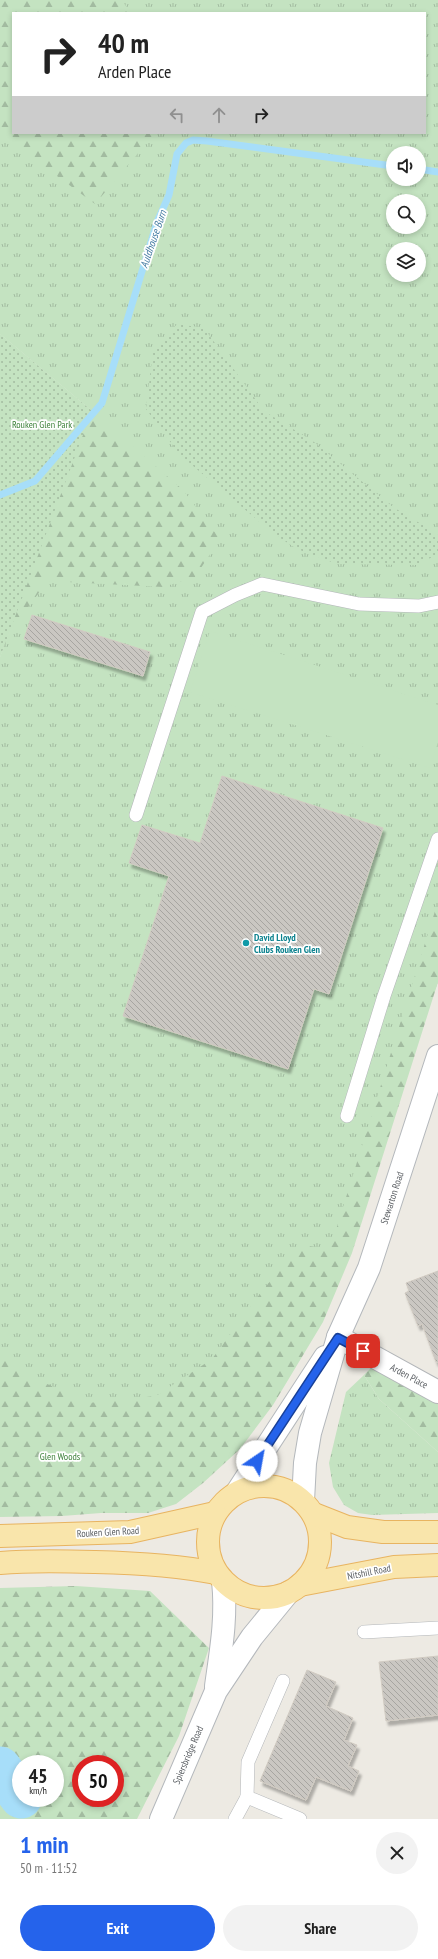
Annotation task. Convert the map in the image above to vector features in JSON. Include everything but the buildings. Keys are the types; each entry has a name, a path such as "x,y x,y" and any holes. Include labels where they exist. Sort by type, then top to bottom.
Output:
{"main road":[{"name":"Stewarton Road","path":"308,1508 305,1463 310,1433 338,1338 369,1268 438,1056"},
{"name":"Stewarton Road","path":"237,1492 338,1338"},
{"name":"Arden Place","path":"338,1338 438,1392"},
{"path":"220,1577 209,1555 207,1536 215,1513 218,1508 237,1492 254,1486 273,1486 289,1491 308,1508 347,1527 383,1532 438,1532"},
{"path":"0,1563 29,1560 141,1563 191,1568 220,1577 242,1594 254,1597 272,1598 294,1589 309,1576 317,1560 320,1532 308,1508"},
{"name":"Rouken Glen Road","path":"0,1536 130,1532 215,1513"},
{"name":"Nitshill Road","path":"294,1589 394,1567 438,1565"},
{"name":"Spiersbridge Road","path":"216,1691 226,1608 220,1577"},
{"name":"Spiersbridge Road","path":"161,1819 216,1691 252,1637 294,1589"}],"lane":[{"path":"136,815 202,612 235,594 262,584 359,604 419,606 438,602"},
{"path":"347,1116 384,996 438,839"},
{"path":"364,1632 438,1628"},
{"path":"236,1819 247,1797 248,1762 283,1681"},
{"path":"247,1797 300,1819"}],"green space":[{"path":"0,0 438,0 438,982 300,1345 0,1517 0,657 92,411 0,334"},
{"path":"0,0 122,0 129,12 12,12 12,134 154,134 95,204 0,134"},
{"path":"177,324 204,328 264,411 314,442 393,507 436,533 438,536 438,554 417,565 337,564 297,549 274,534 180,455 146,409 153,351"},
{"path":"0,334 183,490 220,539 195,577 163,587 48,581 11,629 0,657"},
{"name":"Rouken Glen Park","path":"0,334 92,411 0,657"},
{"path":"210,631 438,705 438,742 430,768 190,692"},
{"name":"Glen Woods","path":"435,911 438,912 438,982 352,1253 323,1322 273,1405 240,1449 203,1483 176,1504 148,1513 101,1513 62,1516 0,1517 0,1345 28,1375 88,1403 156,1396 212,1359 262,1291 301,1245 330,1249"},
{"path":"375,1364 438,1402 438,1452 379,1399 364,1375"},
{"path":"364,1375 379,1399 438,1452 438,1513 372,1515 358,1513 344,1505 333,1487 329,1463 346,1392"},
{"path":"76,1586 150,1591 209,1648 179,1736 137,1819 0,1819 0,1588"}],"waterway":[{"name":"Auldhouse Burn","path":"0,495 35,481 102,403 157,222 169,195 177,154 186,143 193,140 207,141 386,165"},
{"name":"Auldhouse Burn","path":"426,170 438,172"},
{"name":"Auldhouse Burn","path":"0,1768 12,1785"}],"place":[{"name":"David Lloyd Clubs Rouken Glen","path":"246,943"}],"route":[{"path":"257,1461 338,1338 363,1351"}]}
